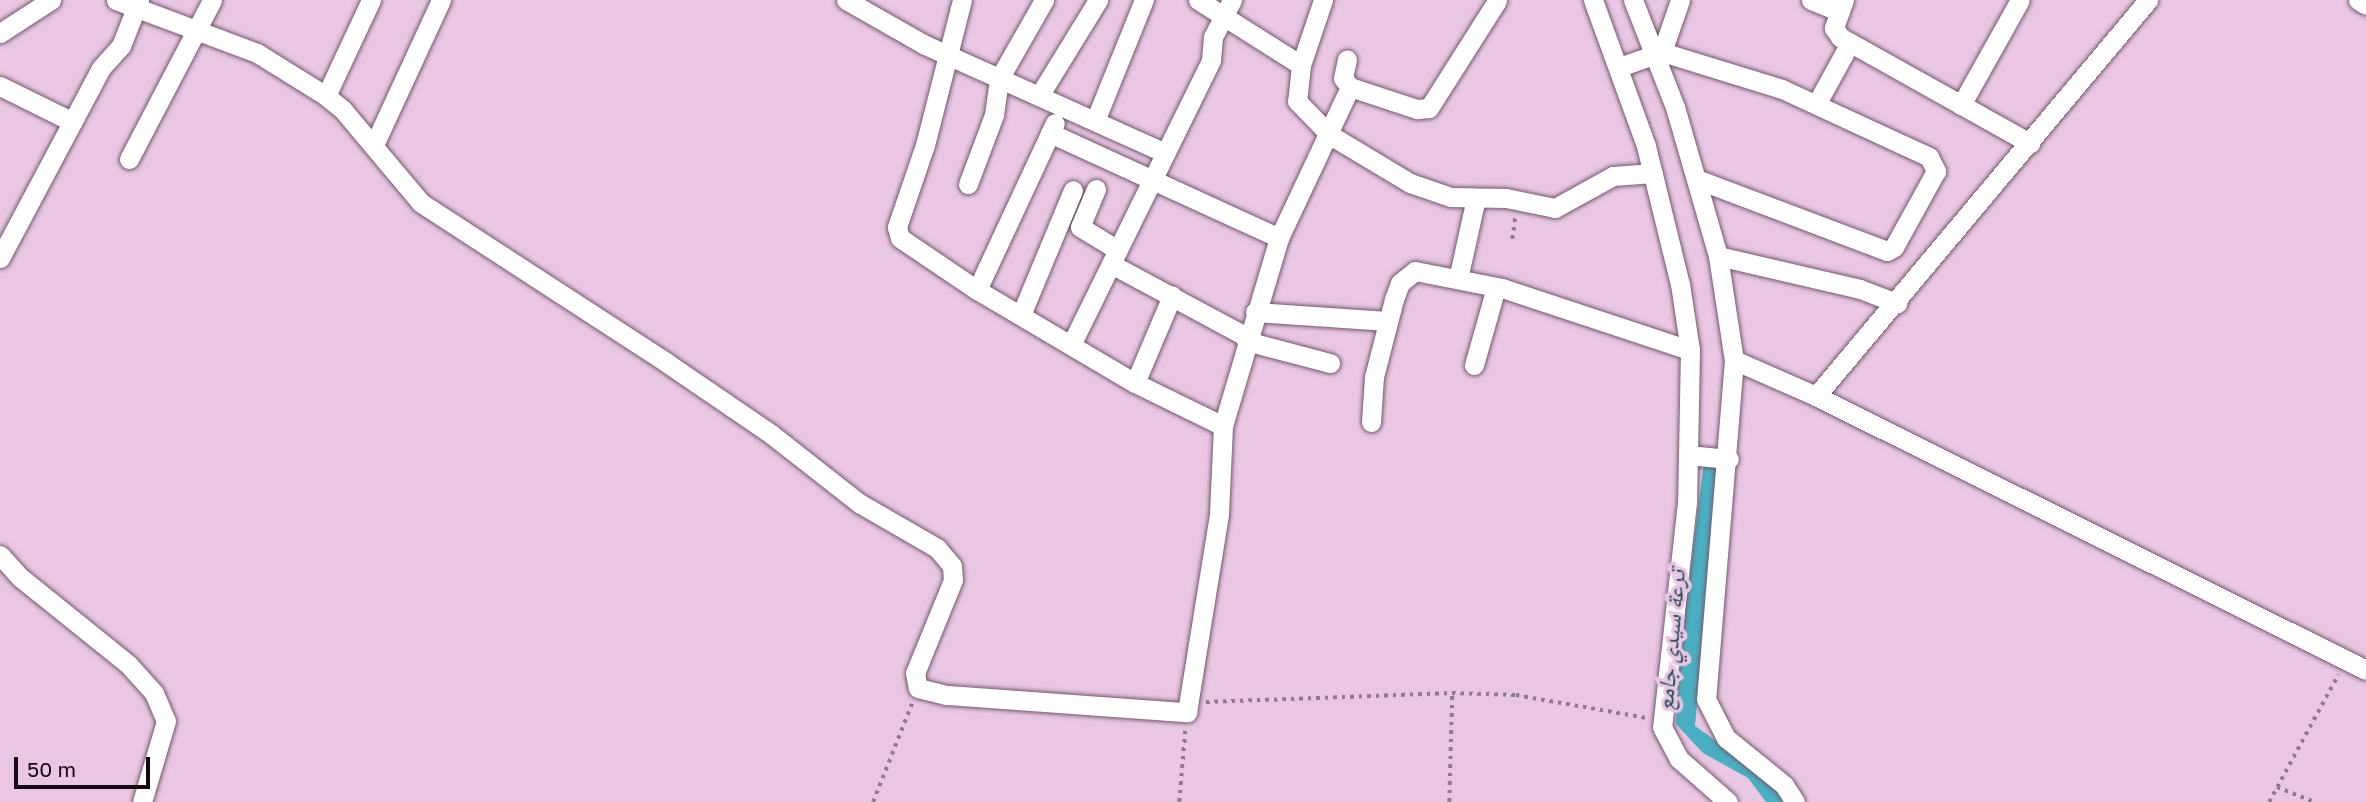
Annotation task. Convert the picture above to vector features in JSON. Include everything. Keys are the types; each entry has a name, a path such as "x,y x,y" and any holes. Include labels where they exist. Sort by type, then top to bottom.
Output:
{"street":[{"path":"0,33 51,0"},
{"path":"116,0 137,3 257,53 326,96 373,145 421,203 759,426 859,503 937,548 952,566 953,580 915,673 918,688 947,695 1188,707 1219,514 1223,426 1279,238 1311,162 1330,135 1350,87"},
{"path":"129,159 212,0"},
{"path":"326,96 372,0"},
{"path":"373,145 440,0"},
{"path":"846,0 948,56 1163,152"},
{"path":"968,184 994,115 999,79 1044,0"},
{"path":"1039,96 1098,0"},
{"path":"1095,121 1144,0"},
{"path":"1198,0 1228,8 1301,65"},
{"path":"1323,0 1301,65 1297,101 1330,135 1410,183 1451,197 1555,208 1613,176 1653,173"},
{"path":"1593,0 1619,67 1653,173 1680,284 1690,350 1687,502 1663,720 1668,743 1679,759 1728,802"},
{"path":"1633,0 1659,53 1718,256 1734,360 1729,458 1706,699 1726,738 1784,785 1795,802"},
{"path":"1659,53 1680,0"},
{"path":"1811,0 1842,6 1834,28 1850,43 2030,143"},
{"path":"1961,105 2020,0"},
{"path":"2358,0 2366,5"},
{"path":"1347,59 1343,78 1350,87 1417,109 1429,108 1497,1"},
{"path":"1815,396 1897,303 2146,1"},
{"path":"0,258 100,68 121,46 137,3"},
{"path":"956,3 948,56 897,227 907,247 1135,383 1223,426"},
{"path":"1072,343 1153,180 1163,152 1211,60 1213,37 1228,8"},
{"path":"1817,103 1850,43"},
{"path":"1619,67 1659,53 1817,103 1929,157 1936,165 1891,250 1696,179"},
{"path":"0,86 73,122"},
{"path":"977,290 1063,107"},
{"path":"1050,132 1279,238"},
{"path":"1096,189 1080,227 1115,257 1172,296 1247,339 1330,363"},
{"path":"1021,315 1073,190"},
{"path":"1458,279 1476,198"},
{"path":"1718,256 1860,289 1897,303"},
{"path":"1371,422 1374,377 1399,283 1408,273 1496,287 1690,350"},
{"path":"1474,365 1496,287"},
{"path":"1135,383 1172,296"},
{"path":"1255,312 1388,321"},
{"path":"1734,360 1815,396 2366,670"},
{"path":"1688,455 1729,458"},
{"path":"0,555 21,578 128,664 154,693 166,721 142,802"}],"path":[{"path":"2269,802 2346,660"},
{"path":"873,802 918,688"},
{"path":"1449,802 1452,693"},
{"path":"1179,802 1188,707 1452,693 1516,695 1663,720"},
{"path":"2277,787 2314,802"}],"water":[{"path":"1718,456 1695,726 1766,776 1787,802 1766,802 1748,778 1703,753 1676,724 1680,654 1704,462"}],"water label":[{"name":"ترعة سيدي جامع","path":"1670,640"}]}
